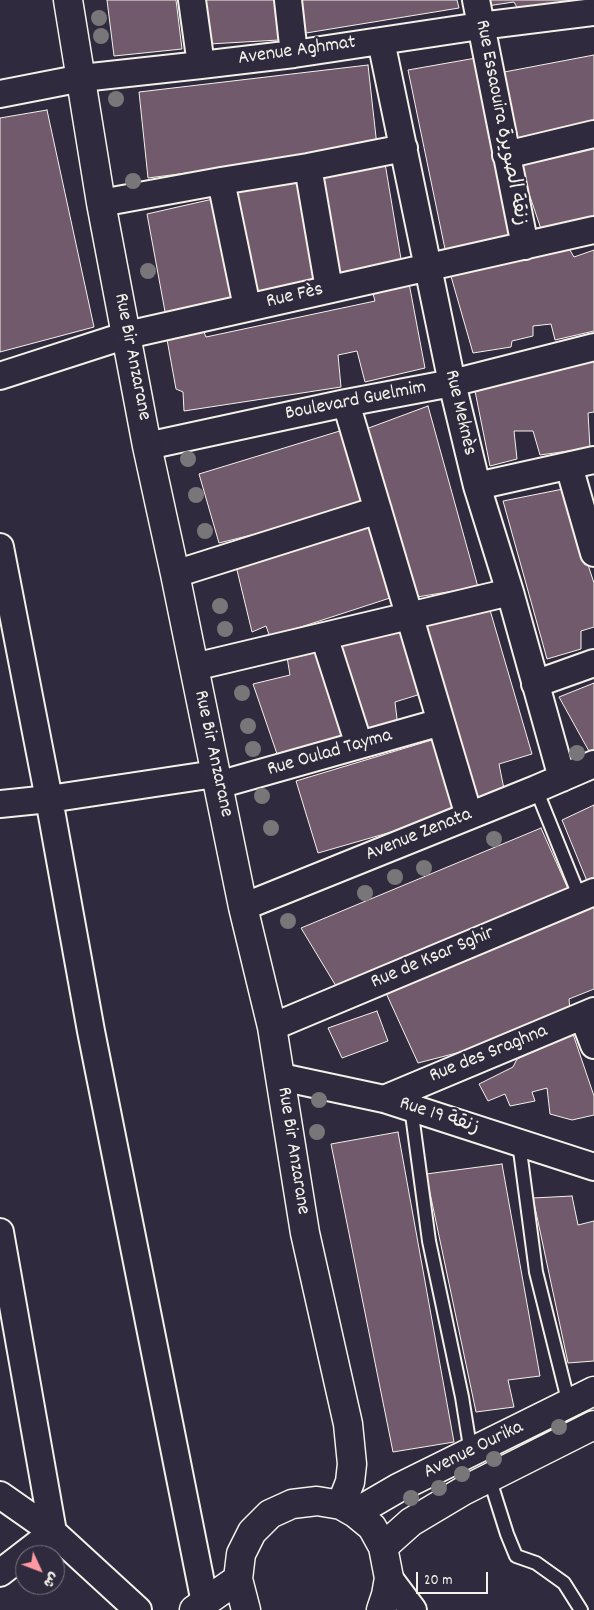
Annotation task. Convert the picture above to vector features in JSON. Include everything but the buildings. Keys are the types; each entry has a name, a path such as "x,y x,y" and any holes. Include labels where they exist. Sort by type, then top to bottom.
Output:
{"street":[{"name":"Rue Bir Anzarane","path":"68,0 101,203 147,446 243,907 272,1027 305,1233 348,1424 352,1464 348,1509"},
{"path":"192,0 202,65"},
{"path":"288,0 294,54"},
{"name":"Rue Essaouira زنقة الصويرة","path":"476,0 525,246"},
{"name":"Avenue Aghmat","path":"0,94 82,78 294,54 480,26 594,12"},
{"name":"Rue Meknès","path":"380,41 452,383 477,486 510,592 562,778"},
{"path":"506,155 594,134"},
{"path":"101,203 308,167 404,148"},
{"path":"308,167 329,289"},
{"path":"221,181 246,308"},
{"name":"Rue Fès","path":"0,376 127,335 594,230"},
{"name":"Boulevard Guelmim","path":"147,446 346,403 452,383 594,347"},
{"path":"346,403 469,816"},
{"path":"477,486 594,460"},
{"path":"569,466 594,553"},
{"path":"175,574 378,510"},
{"path":"0,547 49,799 199,1606 238,1579"},
{"path":"194,667 510,592"},
{"path":"324,636 359,745"},
{"path":"535,684 594,663"},
{"name":"Rue Oulad Tayma","path":"0,804 217,779 359,745 441,722"},
{"name":"Avenue Zenata","path":"243,907 536,790 594,764"},
{"name":"Rue de Ksar Sghir","path":"272,1027 587,895"},
{"path":"588,1014 594,1045"},
{"name":"Rue des Sraghna","path":"384,1099 588,1014"},
{"name":"Rue 19 زنقة","path":"281,1077 384,1099 594,1167"},
{"path":"0,1232 53,1532"},
{"name":"Avenue Ourika","path":"348,1509 398,1488 471,1453 594,1391"},
{"name":"Avenue Ourika","path":"383,1547 411,1522 463,1490 594,1425"},
{"path":"0,1495 53,1532 138,1610"},
{"path":"246,1610 238,1579 241,1554 252,1532 270,1514 292,1504 317,1501 348,1509 372,1528 383,1547 389,1578 386,1595 380,1610"},
{"path":"0,1573 53,1532"},
{"path":"389,1578 412,1610"}],"lane":[{"path":"536,790 587,895"},
{"path":"411,1107 429,1241 462,1397 471,1453"},
{"path":"520,1143 536,1272 569,1404"},
{"path":"489,1477 516,1556 536,1563 564,1582 581,1610"}]}
